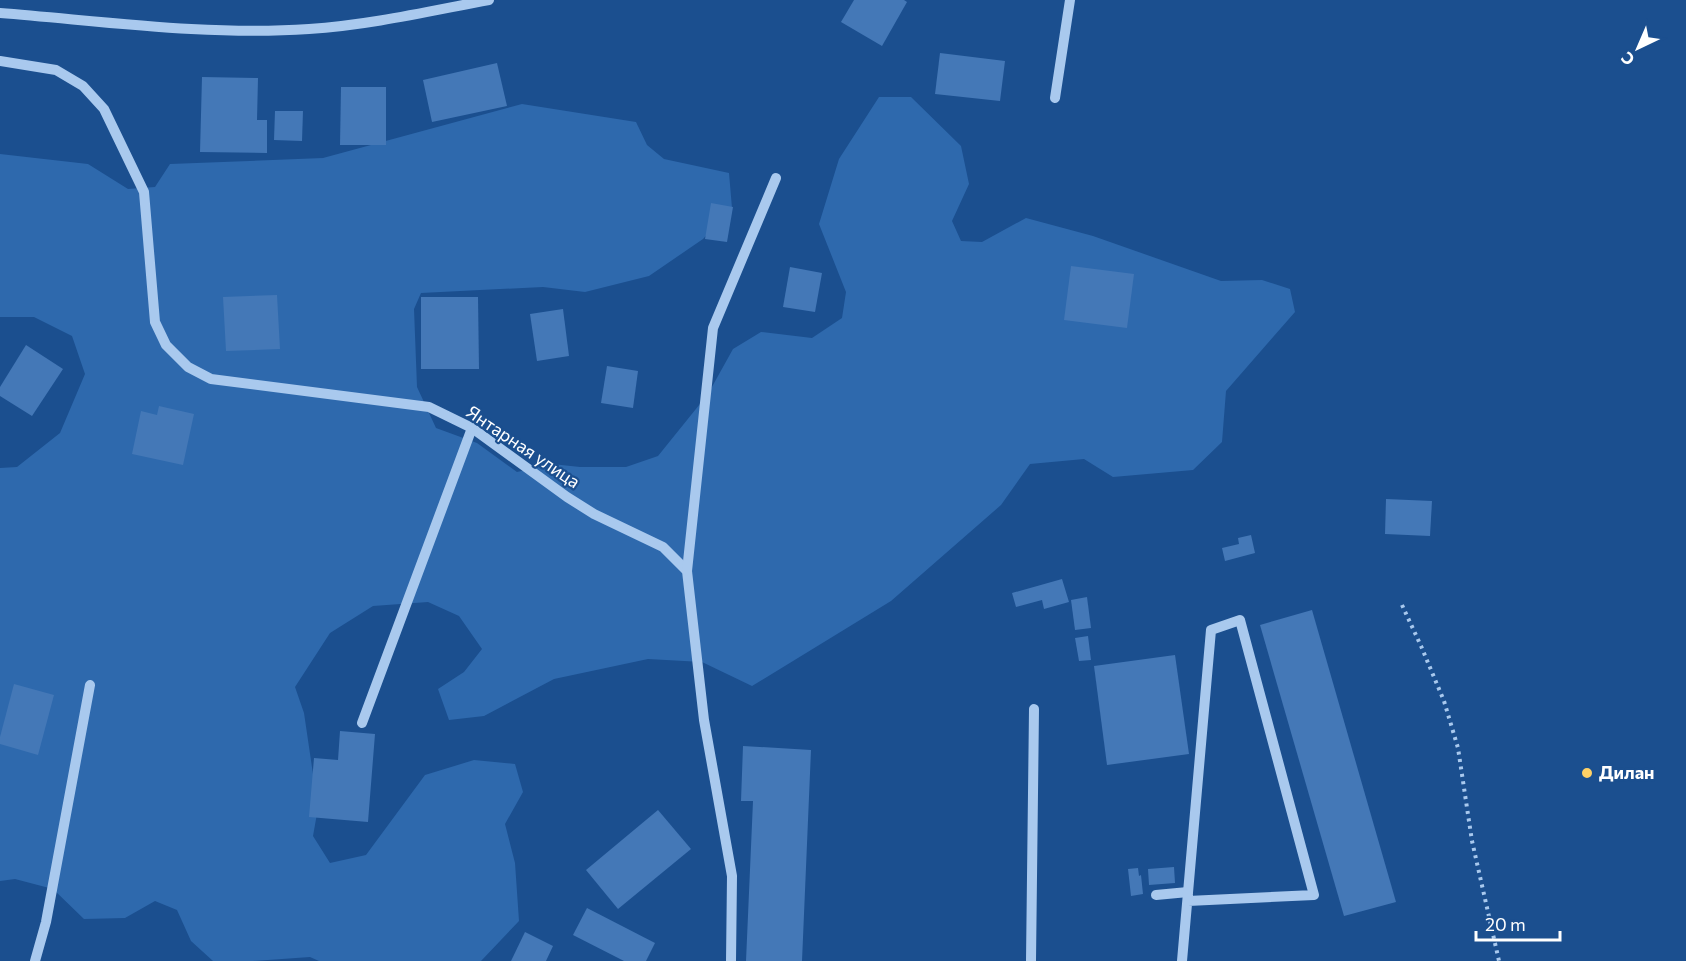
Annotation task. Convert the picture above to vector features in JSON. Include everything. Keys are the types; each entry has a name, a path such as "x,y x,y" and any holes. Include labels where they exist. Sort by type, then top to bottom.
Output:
{"street":[{"path":"0,13 208,30 263,31 363,24 489,0"},
{"path":"1055,98 1070,0"},
{"name":"Янтарная улица","path":"0,61 56,70 83,86 104,109 144,192 155,322 166,345 188,368 211,379 429,408 472,428 567,497 663,547 687,571"},
{"path":"731,961 732,876 704,720 687,571 713,328 776,177"},
{"path":"362,723 472,428"},
{"path":"1156,895 1188,897 1314,895 1240,620 1211,630 1188,897 1182,961"},
{"path":"35,961 46,922 90,686"},
{"path":"1031,961 1034,709"}],"path":[{"path":"1402,605 1444,701 1458,748 1472,841 1499,961"}],"shaded area":[{"path":"879,97 911,97 961,146 969,184 952,221 961,241 982,242 1026,218 1093,236 1221,281 1262,280 1290,289 1295,312 1226,391 1222,442 1193,470 1113,477 1084,459 1030,464 1001,505 891,601 752,686 702,662 648,659 554,679 484,716 449,720 438,689 464,672 482,649 459,616 428,602 373,606 330,633 295,687 304,713 318,808 313,836 330,863 366,855 425,775 474,760 515,764 523,792 505,824 515,863 519,921 481,961 319,961 310,957 213,961 191,941 177,910 155,901 125,918 84,919 53,889 15,879 0,881 0,468 17,467 60,433 85,374 72,336 34,317 0,317 0,154 88,164 128,189 155,187 170,164 323,158 522,104 636,122 647,145 664,159 729,173 732,208 703,239 649,276 585,292 543,287 421,293 414,309 417,387 436,428 477,443 517,472 552,464 580,467 626,467 658,456 708,394 733,349 761,332 812,338 842,318 846,292 819,224 839,159"}],"building":[{"path":"854,0 904,0 907,2 882,46 841,22"},
{"path":"940,53 1005,61 1000,101 935,94"},
{"path":"497,63 507,106 432,122 423,80"},
{"path":"202,77 258,78 257,120 267,120 267,153 200,152"},
{"path":"341,87 386,87 386,145 340,145"},
{"path":"275,111 303,111 302,141 274,140"},
{"path":"711,203 733,207 727,242 705,239"},
{"path":"1071,266 1134,274 1127,328 1064,320"},
{"path":"790,267 822,273 815,312 783,307"},
{"path":"277,295 280,349 226,351 223,297"},
{"path":"421,297 478,297 479,369 421,369"},
{"path":"563,309 569,356 537,361 530,314"},
{"path":"26,345 63,369 32,416 0,396 0,387"},
{"path":"607,366 638,371 633,408 601,403"},
{"path":"159,406 194,414 183,465 132,454 141,411 157,415"},
{"path":"1386,499 1432,501 1430,536 1385,534"},
{"path":"1251,535 1255,553 1225,561 1222,548 1239,544 1238,538"},
{"path":"1062,579 1069,602 1044,609 1042,600 1016,607 1012,593"},
{"path":"1087,597 1091,628 1075,630 1071,600"},
{"path":"1312,610 1396,902 1344,916 1260,625"},
{"path":"1088,636 1091,660 1079,661 1075,638"},
{"path":"1175,655 1189,754 1107,765 1094,666"},
{"path":"14,684 54,695 38,755 0,744"},
{"path":"340,731 375,734 368,822 309,817 314,758 338,760"},
{"path":"743,746 811,750 802,961 746,961 753,801 741,801"},
{"path":"658,810 691,849 618,909 586,870"},
{"path":"1174,867 1175,883 1149,885 1148,869"},
{"path":"1138,868 1143,894 1131,896 1128,869"},
{"path":"587,908 655,943 646,961 624,961 573,935"},
{"path":"525,932 553,946 546,961 511,961"}],"place":[{"name":"Дилан","path":"1587,773"}]}
